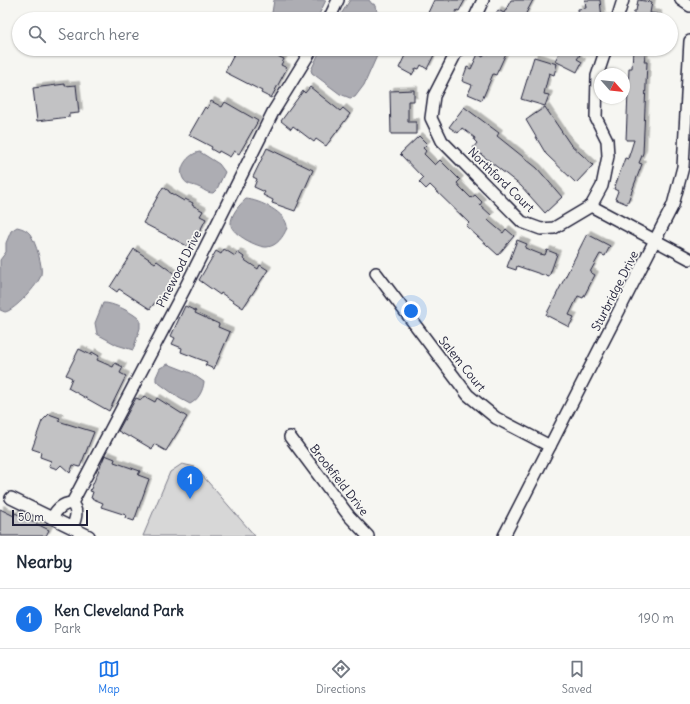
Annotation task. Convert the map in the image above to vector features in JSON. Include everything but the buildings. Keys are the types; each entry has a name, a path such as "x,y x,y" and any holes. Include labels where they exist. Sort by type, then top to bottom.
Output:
{"street":[{"path":"332,12 338,0"},
{"path":"477,12 483,0"},
{"path":"619,12 623,0"},
{"path":"681,0 690,6"},
{"name":"Sturbridge Drive","path":"504,536 673,205 683,167 690,41"},
{"name":"Pinewood Drive","path":"72,504 184,290 273,112 308,56"},
{"name":"Northford Court","path":"454,56 434,96 431,118 442,141 522,222 541,229 554,228 591,206"},
{"path":"604,56 597,76 596,118 606,140 608,156 602,186 591,206 690,259"},
{"name":"Salem Court","path":"376,273 468,395 496,418 550,446"},
{"name":"Brookfield Drive","path":"290,437 349,516 368,536"},
{"path":"11,498 89,536"},
{"path":"52,518 63,504 72,504 76,513 72,527"}],"shaded area":[{"path":"274,0 326,0 320,12 272,12"},
{"path":"350,0 369,0 372,4 374,4 378,12 342,12"},
{"path":"318,56 377,56 364,85 355,97 350,98 340,94 312,73 311,70"},
{"path":"200,152 219,164 225,172 217,189 213,193 187,183 182,176 183,167 188,158"},
{"path":"246,199 272,208 283,217 287,228 282,238 274,245 263,247 246,240 232,229 232,217 238,207"},
{"path":"17,227 27,231 32,238 40,260 41,275 26,296 14,307 5,312 0,310 0,260 6,252 6,243 11,231"},
{"path":"103,303 112,304 123,308 140,320 140,328 133,350 117,345 97,334 95,323"},
{"path":"168,364 191,373 204,382 200,395 190,404 156,381 160,368"},
{"path":"182,464 195,467 255,536 143,536 170,472"}],"place":[{"name":"Ken Cleveland Park","path":"190,499"}]}
